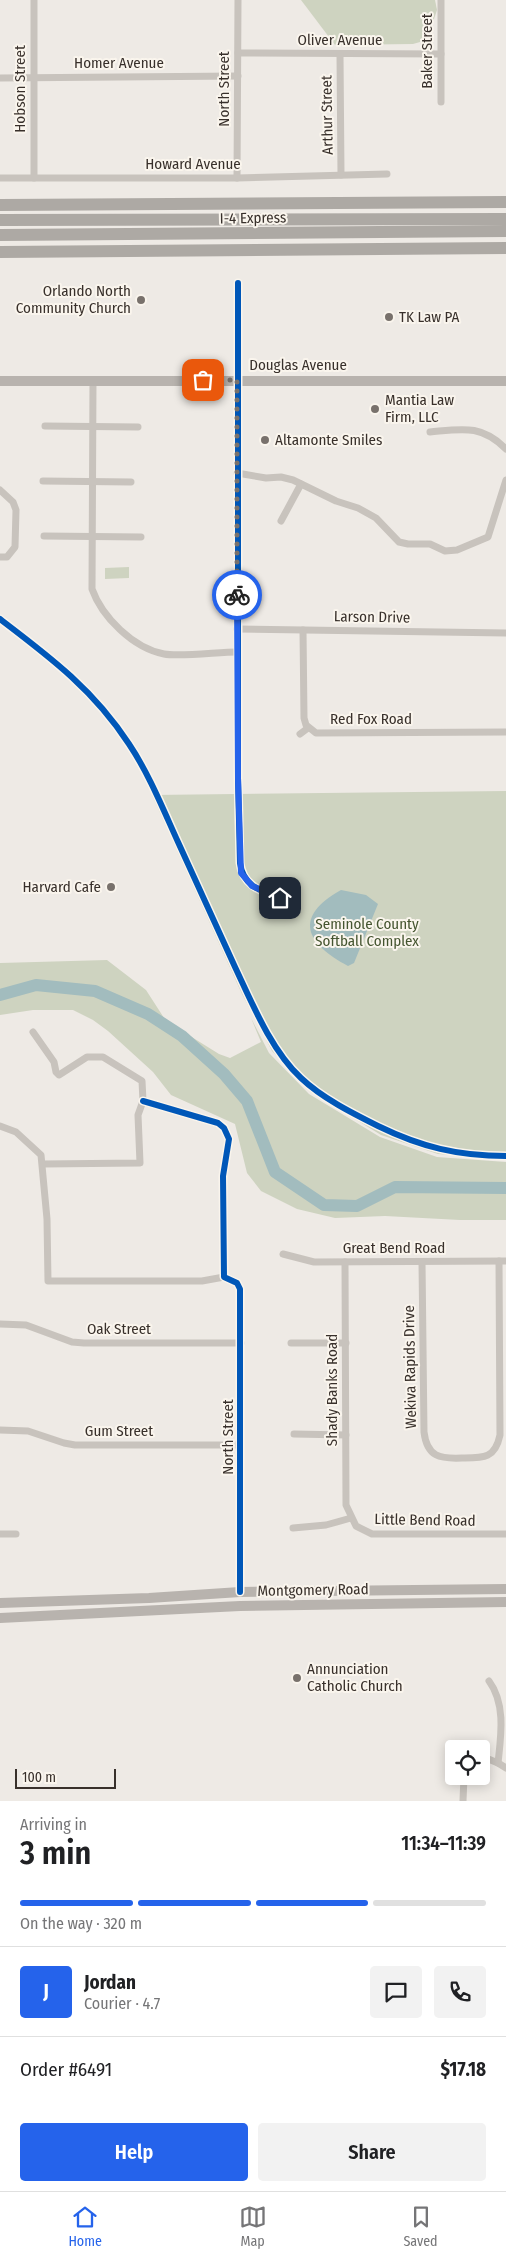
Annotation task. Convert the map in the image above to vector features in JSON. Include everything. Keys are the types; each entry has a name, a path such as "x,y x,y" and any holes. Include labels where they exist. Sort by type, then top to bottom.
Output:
{"highway":[{"path":"0,205 506,202"},
{"name":"I-4 Express","path":"0,220 506,219"},
{"name":"I-4 Express","path":"0,236 506,231"},
{"path":"0,252 506,248"}],"main road":[{"name":"Douglas Avenue","path":"0,381 506,382"},
{"name":"Montgomery Road","path":"0,1603 149,1598 240,1592 506,1589"},
{"name":"Montgomery Road","path":"0,1618 240,1606 506,1602"}],"street":[{"name":"Hobson Street","path":"34,0 34,178"},
{"name":"North Street","path":"237,178 238,0"},
{"name":"Baker Street","path":"441,0 441,102"},
{"name":"Oliver Avenue","path":"238,53 441,54"},
{"name":"Arthur Street","path":"340,55 341,175"},
{"name":"Homer Avenue","path":"0,78 238,76"},
{"name":"Howard Avenue","path":"0,178 237,178 387,174"},
{"path":"238,283 237,652 241,873 252,886 280,898"},
{"path":"93,380 91,482 92,589 104,614 115,626 147,648 164,654 237,652"},
{"path":"45,426 138,427"},
{"path":"430,432 476,430 488,434 506,449"},
{"path":"237,473 266,478 282,477 301,484 336,501 358,508 376,518 399,542 430,544 445,551 457,550 488,537 506,480"},
{"path":"43,481 131,482"},
{"path":"282,521 301,484"},
{"path":"0,490 13,502 16,510 15,546 7,557 0,557"},
{"path":"44,536 141,537"},
{"name":"Larson Drive","path":"237,629 506,633"},
{"name":"Red Fox Road","path":"303,630 304,718 308,728 316,733 506,732"},
{"path":"300,734 308,728"},
{"path":"33,1032 54,1062 56,1072 59,1075 87,1057 103,1057 142,1081 143,1101 138,1114 140,1163 43,1164"},
{"path":"0,1126 16,1132 41,1154 47,1219 48,1281 202,1281 224,1277 224,1176 229,1139 227,1132 218,1123 143,1101"},
{"name":"Great Bend Road","path":"283,1254 314,1262 502,1261"},
{"name":"Wekiva Rapids Drive","path":"422,1262 424,1432 428,1449 444,1459 488,1456 498,1445 500,1435 502,1261"},
{"name":"Shady Banks Road","path":"345,1262 346,1505 351,1518"},
{"name":"North Street","path":"224,1277 237,1283 240,1289 240,1592"},
{"name":"Oak Street","path":"0,1324 26,1325 72,1342 84,1343 241,1343"},
{"path":"291,1343 346,1344"},
{"name":"Gum Street","path":"0,1430 28,1430 64,1443 75,1444 240,1445"},
{"path":"294,1434 346,1435"},
{"path":"292,1528 326,1525 351,1518"},
{"name":"Little Bend Road","path":"351,1518 356,1526 372,1534 506,1534"},
{"path":"0,1534 16,1534"},
{"path":"489,1681 496,1690 502,1713 498,1763"},
{"path":"498,1763 506,1758"},
{"path":"490,1760 506,1768"},
{"path":"463,1801 464,1785"}],"green space":[{"path":"301,0 435,0 437,10 427,40 413,44 335,45"},
{"path":"129,567 129,578 105,579 105,568"},
{"name":"Seminole County Softball Complex","path":"506,791 506,1159 438,1154 381,1135 311,1092 272,1051 242,994 152,795"},
{"path":"107,960 146,990 166,1021 219,1054 230,1058 261,1042 251,1018 269,1053 309,1094 380,1137 437,1157 506,1162 506,1220 460,1220 385,1216 335,1218 297,1209 261,1191 247,1173 235,1124 171,1095 153,1072 108,1031 93,1020 73,1010 33,1010 0,1015 0,963"}],"water":[{"path":"341,890 366,895 378,904 354,963 348,966 322,948 314,939 310,930 311,920 316,910 326,900"}],"waterway":[{"path":"0,995 36,985 95,991 148,1014 182,1036 224,1074 247,1101 275,1172 324,1205 357,1206 395,1187 506,1188"}],"cycle path":[{"path":"238,283 238,778 240,863 242,871 249,882 260,890 279,898"},
{"path":"0,619 54,661 86,691 101,707 129,744 155,792 255,1011 271,1040 290,1067 309,1085 328,1099 358,1116 409,1140 456,1152 506,1156"},
{"path":"143,1101 218,1123 224,1128 229,1139 223,1176 224,1277 237,1283 240,1289 240,1592"}],"way so far":[{"path":"203,380 237,380 237,595"}],"place":[{"name":"Orlando North Community Church","path":"141,300"},
{"name":"TK Law PA","path":"389,317"},
{"name":"Mantia Law Firm, LLC","path":"375,409"},
{"name":"Altamonte Smiles","path":"265,440"},
{"name":"Harvard Cafe","path":"111,887"},
{"name":"Annunciation Catholic Church","path":"297,1678"}],"route":[{"path":"237,595 238,778 241,873 252,886 280,898"}]}
